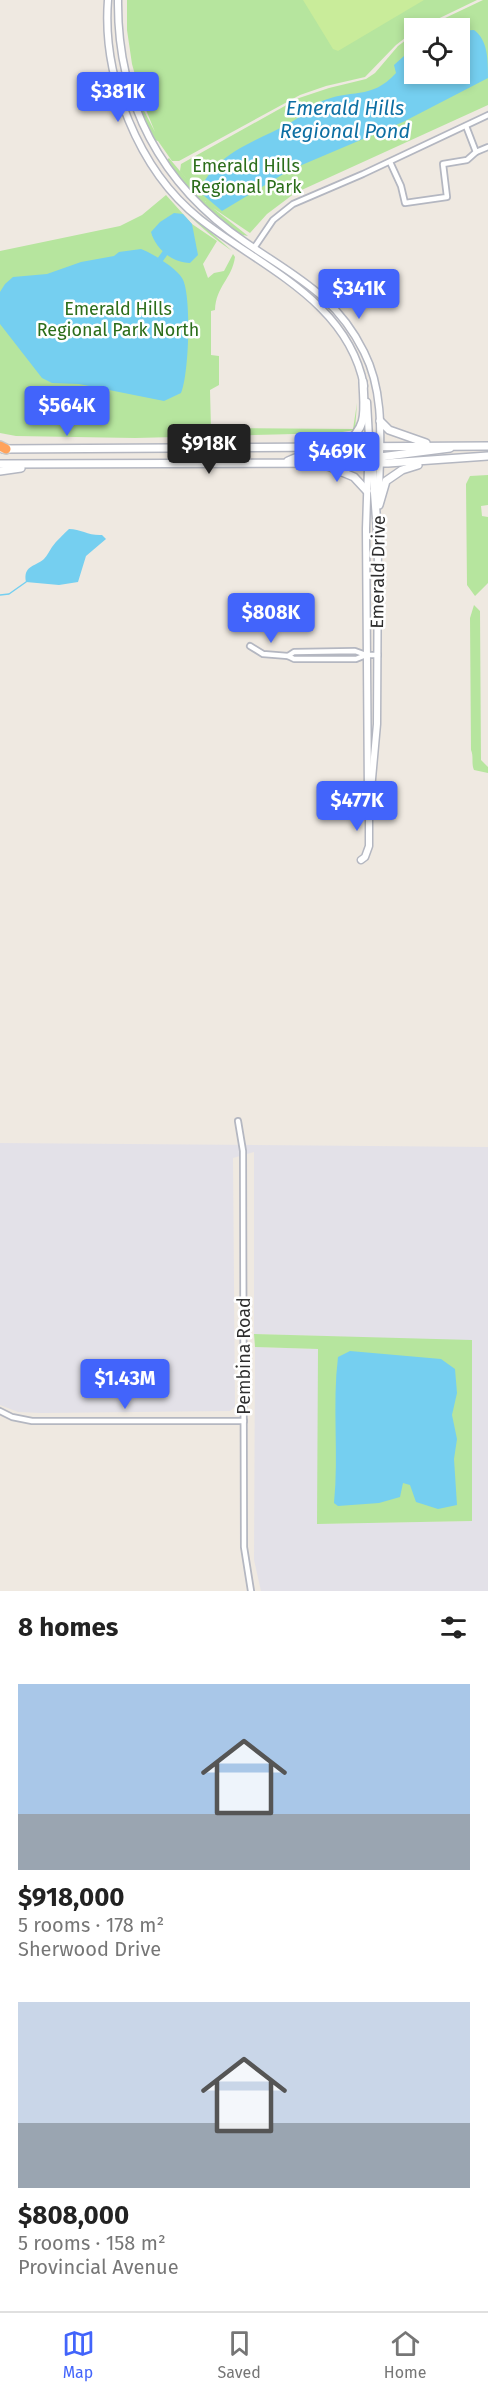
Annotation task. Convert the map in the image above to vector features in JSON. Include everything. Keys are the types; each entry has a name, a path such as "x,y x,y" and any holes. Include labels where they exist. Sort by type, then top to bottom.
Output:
{"main road":[{"path":"344,445 358,433 361,426 364,409 363,382"},
{"path":"380,421 389,430 437,446"},
{"path":"368,445 373,459 378,539"},
{"path":"373,459 380,445"},
{"path":"0,464 320,463 442,451 456,446"},
{"path":"2,448 488,446"},
{"path":"283,463 295,458 426,462 488,456"},
{"path":"379,505 386,481 402,470 426,462"},
{"path":"320,463 354,477 367,491"},
{"path":"0,471 50,464"}],"street":[{"path":"108,0 108,30 116,78 125,109 147,156 177,197 199,219 281,274 324,310 346,338 354,353 363,382 368,422 368,445"},
{"path":"117,0 120,48 129,88 136,107 169,172 185,192 219,224 292,271 317,291 350,328 364,353 375,382 380,421 380,445"},
{"path":"254,248 273,220 293,204 488,116"},
{"path":"466,126 476,152"},
{"path":"390,162 401,186 405,202 447,197 443,164 467,160 476,152 488,147"},
{"name":"Emerald Drive","path":"361,860 365,857 369,846 366,655 367,491 368,475 373,459"},
{"name":"Emerald Drive","path":"369,812 377,724 378,655 379,505 373,459"},
{"path":"250,646 263,654 288,656 294,659 357,659 366,655 378,655"},
{"name":"Pembina Road","path":"238,1121 243,1150 244,1547 251,1591"},
{"path":"0,1411 12,1417 32,1421 244,1421"}],"shaded area":[{"path":"0,1143 488,1147 488,1591 261,1591 254,1560 255,1347 318,1349 318,1524 472,1521 472,1341 254,1334 254,1152 233,1158 235,1407 230,1411 42,1413 18,1412 0,1405"}],"green space":[{"name":"Emerald Hills Regional Park","path":"127,0 477,0 440,18 404,18 404,39 365,77 300,95 179,161 172,161 158,141 154,140 141,111 140,103 155,132 142,100 132,64 127,30"},
{"path":"303,0 424,0 338,51 333,49"},
{"name":"Emerald Hills Regional Park","path":"483,0 488,0 488,105 295,193 267,214 250,233 213,208 248,236 238,233 216,217 168,163 169,158 206,202 180,171 181,164 299,98 366,79 375,73 404,42 404,84 470,84 470,18 445,18"},
{"path":"149,167 187,211 232,251 187,213"},
{"name":"Emerald Hills Regional Park North","path":"166,195 192,224 217,241 203,264 208,278 214,273 224,271 233,254 235,257 231,271 218,295 215,310 211,311 211,355 219,356 219,385 210,390 211,428 353,429 357,403 355,430 336,433 135,438 16,436 0,433 0,251 120,226 142,215"},
{"path":"488,475 488,505 481,506 482,516 488,517 488,583 475,596 467,585 466,484 470,476"},
{"path":"474,605 480,611 481,760 488,767 488,773 474,770 471,750 470,618"},
{"path":"254,1334 472,1340 472,1521 317,1524 318,1349 255,1347"}],"water":[{"name":"Emerald Hills Regional Pond","path":"470,30 479,34 485,45 488,78 403,122 290,170 222,211 202,194 200,187 210,173 233,152 290,123 320,102 369,91 387,82 396,73 394,65 404,56 404,84 470,84"},
{"path":"174,213 183,214 192,224 198,255 190,263 165,254 156,244 151,232 160,222"},
{"path":"141,249 175,270 182,278 185,287 188,334 186,370 181,393 164,401 79,384 52,383 42,378 0,324 0,292 5,284 13,277 47,274 81,262"},
{"path":"69,529 102,535 106,539 86,556 78,582 59,585 26,582 28,570 44,559 54,544"},
{"path":"350,1351 441,1359 455,1369 457,1393 452,1415 457,1439 454,1459 457,1505 438,1509 416,1502 410,1485 403,1483 400,1497 379,1503 338,1506 334,1503 336,1375 338,1357"}],"waterway":[{"path":"160,260 165,253"},
{"path":"0,595 9,594 26,582"}]}
